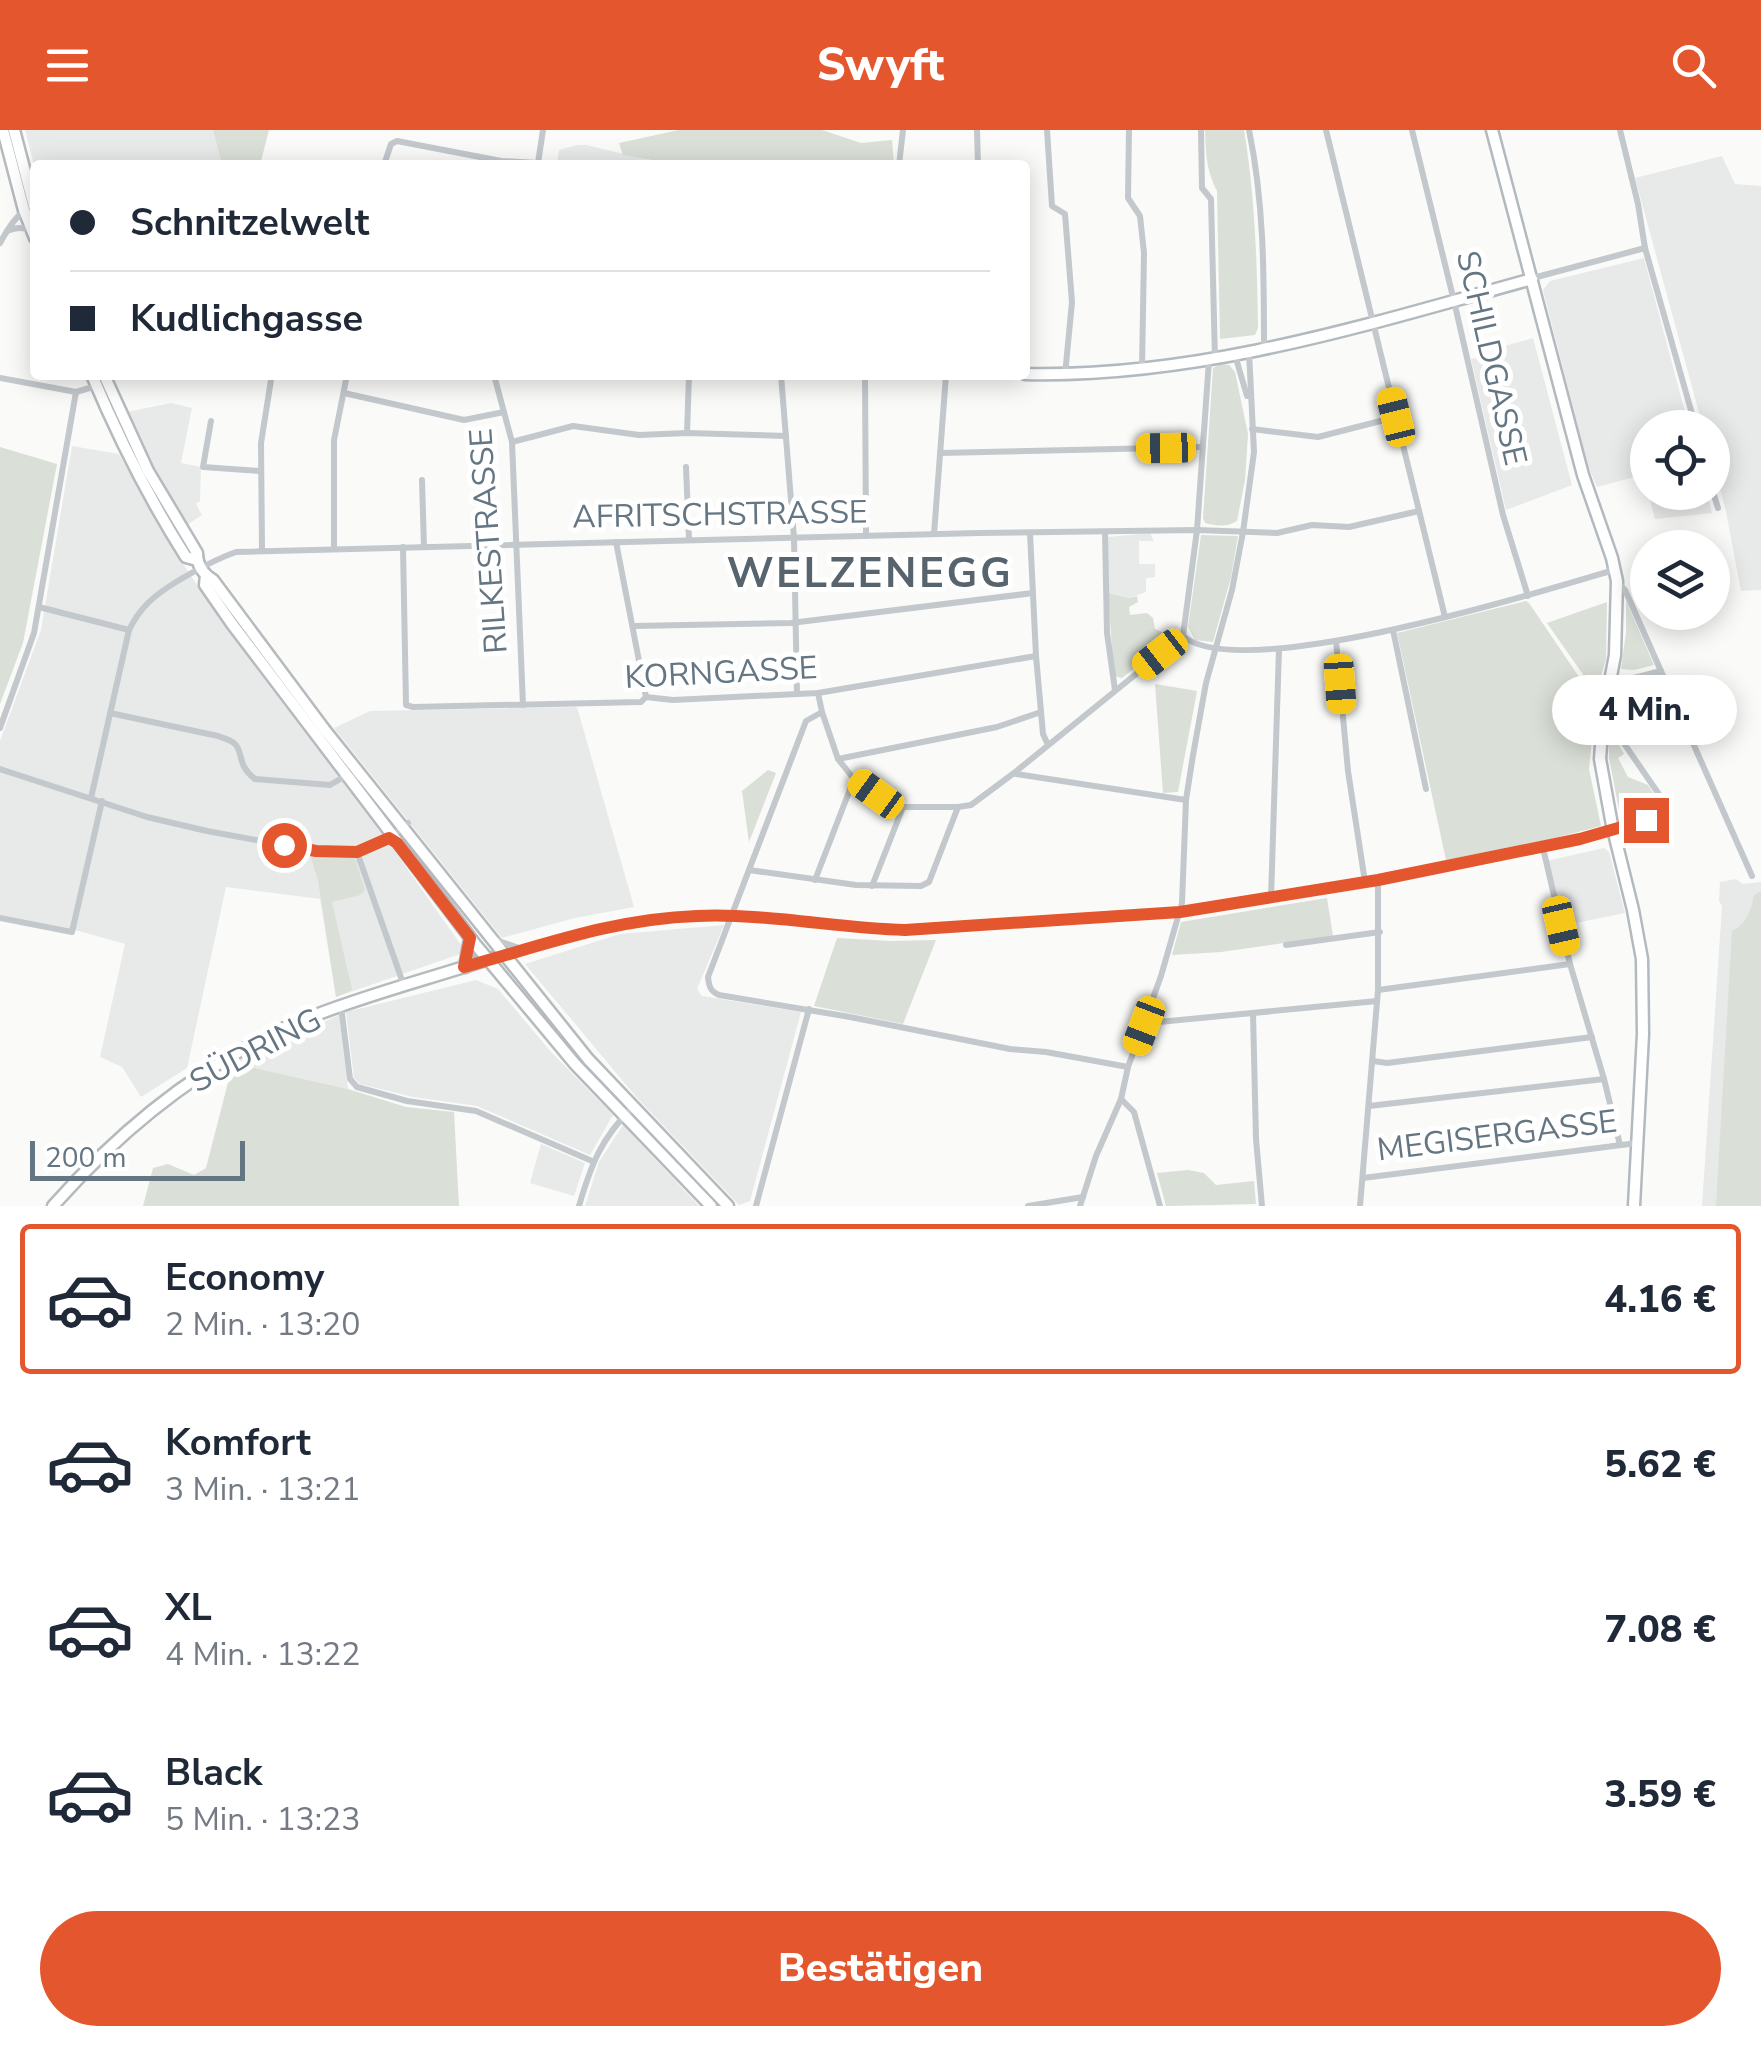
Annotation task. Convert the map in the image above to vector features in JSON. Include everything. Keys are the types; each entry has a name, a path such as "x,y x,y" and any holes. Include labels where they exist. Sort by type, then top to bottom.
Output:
{"main road":[{"path":"3,130 30,203"},
{"path":"14,130 30,199"},
{"path":"1492,130 1583,475 1616,575 1617,633 1600,759 1642,959 1643,1034 1634,1206"},
{"path":"1030,374 1142,370 1236,355 1532,278"},
{"path":"94,380 143,473 197,553 205,585 347,774 491,938 588,1059 728,1206"},
{"path":"106,380 143,473"},
{"path":"201,568 365,780 396,833 470,938 575,1064 712,1206"},
{"path":"470,938 467,966 502,975"},
{"path":"491,938 502,975"},
{"name":"SÜDRING","path":"52,1206 108,1146 142,1117 186,1084 252,1044 341,1006 495,957"}],"street":[{"path":"539,160 544,130"},
{"path":"900,160 903,130"},
{"path":"977,130 978,160"},
{"path":"1047,130 1052,206 1065,214 1072,302 1065,374"},
{"path":"1129,130 1128,198 1140,216 1144,253 1142,370"},
{"path":"818,694 838,760 854,779 904,807 958,808 977,802 1184,636 1212,359 1212,199 1202,188 1200,130"},
{"path":"1249,130 1261,200 1264,349"},
{"path":"1326,130 1446,617"},
{"name":"SCHILDGASSE","path":"1412,130 1503,515 1528,596"},
{"path":"1620,130 1645,248 1691,410"},
{"path":"386,160 391,144 397,140 496,160"},
{"path":"0,243 30,210"},
{"path":"6,232 17,227 30,232"},
{"path":"1532,278 1645,248"},
{"path":"1028,1206 1082,1202 1096,1156 1121,1099 1180,912 1186,800 1198,722 1232,590 1254,452 1248,352"},
{"path":"1236,355 1250,406"},
{"path":"0,378 76,392 92,386 99,392"},
{"path":"262,551 260,471 271,380"},
{"path":"334,550 334,440 346,380"},
{"name":"RILKESTRASSE","path":"495,380 512,442 523,705"},
{"path":"687,433 688,380"},
{"path":"781,380 794,538 798,694"},
{"path":"865,380 866,536"},
{"path":"934,534 946,380"},
{"path":"0,728 40,607 76,392"},
{"path":"344,393 464,420 504,412"},
{"path":"1252,429 1318,436 1396,417"},
{"path":"211,420 203,466 260,471"},
{"path":"512,442 573,426 639,435 786,436"},
{"path":"940,452 1203,446"},
{"path":"686,467 689,539"},
{"path":"422,480 424,546"},
{"name":"AFRITSCHSTRASSE","path":"129,630 151,599 236,552 934,534 1197,530 1277,533 1312,524 1349,527 1419,510"},
{"path":"1106,532 1107,633 1114,690"},
{"path":"1030,533 1036,656 1048,746"},
{"path":"616,542 646,697"},
{"name":"KORNGASSE","path":"403,547 406,706 818,694 1036,656"},
{"path":"1184,636 1192,644 1214,649 1279,649 1393,630 1616,575 1752,876"},
{"path":"632,626 791,622 1033,593"},
{"path":"40,607 129,630 91,798"},
{"path":"1393,630 1426,789"},
{"path":"1336,640 1348,771 1364,882"},
{"path":"1271,898 1279,649"},
{"path":"1610,684 1662,671"},
{"path":"822,712 806,721 708,977 712,992 1128,1067"},
{"path":"838,760 997,728 1041,712"},
{"path":"110,713 218,736 234,743 242,766 255,779 330,785 347,774 365,780"},
{"path":"495,957 632,921 697,916 905,930 1180,912 1543,848 1665,815 1667,806 1603,718"},
{"path":"0,769 147,816 316,851 357,852 396,833"},
{"path":"1014,773 1186,800"},
{"path":"815,880 854,779"},
{"path":"0,918 72,932 102,801"},
{"path":"872,886 904,807"},
{"path":"748,870 872,886 926,884 958,808"},
{"path":"1543,848 1620,1145"},
{"path":"357,852 404,986"},
{"path":"1360,1206 1378,990 1378,880"},
{"path":"1286,946 1380,932"},
{"path":"491,938 524,949"},
{"path":"518,972 524,949"},
{"path":"1378,990 1570,964"},
{"path":"1146,1019 1159,1022 1377,1002"},
{"path":"341,1006 350,1079 357,1087 476,1111 592,1161"},
{"path":"756,1206 808,1009"},
{"path":"1253,1013 1262,1206"},
{"path":"1373,1061 1387,1063 1592,1037"},
{"path":"1370,1106 1604,1080"},
{"path":"1121,1099 1134,1112 1160,1206"},
{"path":"579,1206 592,1161 633,1107"},
{"name":"MEGISERGASSE","path":"1363,1178 1637,1143"}],"shaded area":[{"path":"25,130 213,130 221,160 33,160"},
{"path":"213,130 269,130 261,160 221,160"},
{"path":"679,130 822,130 861,143 892,140 894,160 652,160 623,155 619,143"},
{"path":"1205,130 1244,130 1255,229 1255,335 1220,339 1217,191 1206,154"},
{"path":"586,145 649,160 558,160 559,150"},
{"path":"1722,156 1735,184 1761,186 1761,590 1741,591 1725,510 1730,510 1730,410 1698,410 1635,178"},
{"path":"1644,258 1684,410 1630,410 1630,478 1597,487 1588,466 1543,290 1550,281"},
{"path":"1533,338 1572,485 1506,510 1471,359"},
{"path":"1229,365 1235,372 1248,434 1237,521 1222,525 1205,523 1203,518 1213,368"},
{"path":"171,403 192,408 181,463 201,467 200,501 196,504 202,515 187,525 127,412"},
{"path":"72,446 119,454 163,534 228,631 466,952 336,997 320,899 226,887 187,1068 141,1097 122,1067 100,1057 125,944 0,915 0,741 41,630"},
{"path":"0,447 57,464 23,643 0,704"},
{"path":"1653,510 1712,513 1655,519"},
{"path":"1150,533 1154,541 1139,541 1139,564 1155,564 1155,577 1146,578 1146,592 1129,598 1108,593 1108,537"},
{"path":"1201,535 1238,536 1213,642 1195,640 1188,627"},
{"path":"1108,593 1137,596 1138,602 1129,607 1130,615 1147,613 1153,618 1155,629 1173,637 1122,678 1114,676"},
{"path":"1526,601 1596,702 1589,769 1601,826 1446,860 1397,633"},
{"path":"1626,601 1630,630 1639,630 1654,665 1621,669"},
{"path":"1607,602 1606,659 1596,693 1547,623"},
{"path":"1656,678 1668,695 1612,721 1615,697 1622,687"},
{"path":"1155,684 1197,691 1178,792 1163,793"},
{"path":"577,707 634,907 502,938 334,728 370,711"},
{"path":"1609,733 1624,754 1618,758 1628,777 1648,785 1661,805 1656,811 1630,817 1619,810 1609,758"},
{"path":"768,770 776,773 749,842 742,791"},
{"path":"1604,848 1609,852 1625,913 1561,926 1546,861"},
{"path":"315,853 354,856 365,890 332,902 352,990 336,997 311,858"},
{"path":"1736,879 1743,884 1761,882 1761,1206 1702,1206 1722,906 1720,882"},
{"path":"1761,891 1761,1206 1716,1206 1732,931 1745,920 1754,895"},
{"path":"1327,898 1333,936 1172,955 1181,922"},
{"path":"724,925 697,989 702,996 801,1012 750,1201 739,1205 638,1099 525,964 620,934"},
{"path":"837,938 936,940 903,1024 814,1006"},
{"path":"476,980 498,989 552,1053 613,1115 590,1155 477,1106 413,1097 360,1084 354,1078 346,1012"},
{"path":"339,1015 348,1089 233,1063"},
{"path":"233,1063 348,1089 406,1107 454,1112 459,1206 143,1206 153,1168 168,1164 194,1175 206,1168"},
{"path":"623,1125 699,1206 585,1206 599,1162"},
{"path":"541,1144 585,1163 574,1196 530,1183"},
{"path":"1157,1173 1204,1173 1216,1185 1254,1181 1256,1204 1166,1206"}],"district":[{"name":"WELZENEGG","path":"870,572"}],"route":[{"path":"284,845 357,852 389,838 397,843 470,938 464,967 604,927 697,916 748,916 859,929 905,930 1180,912 1378,880 1580,839 1646,820"}]}
